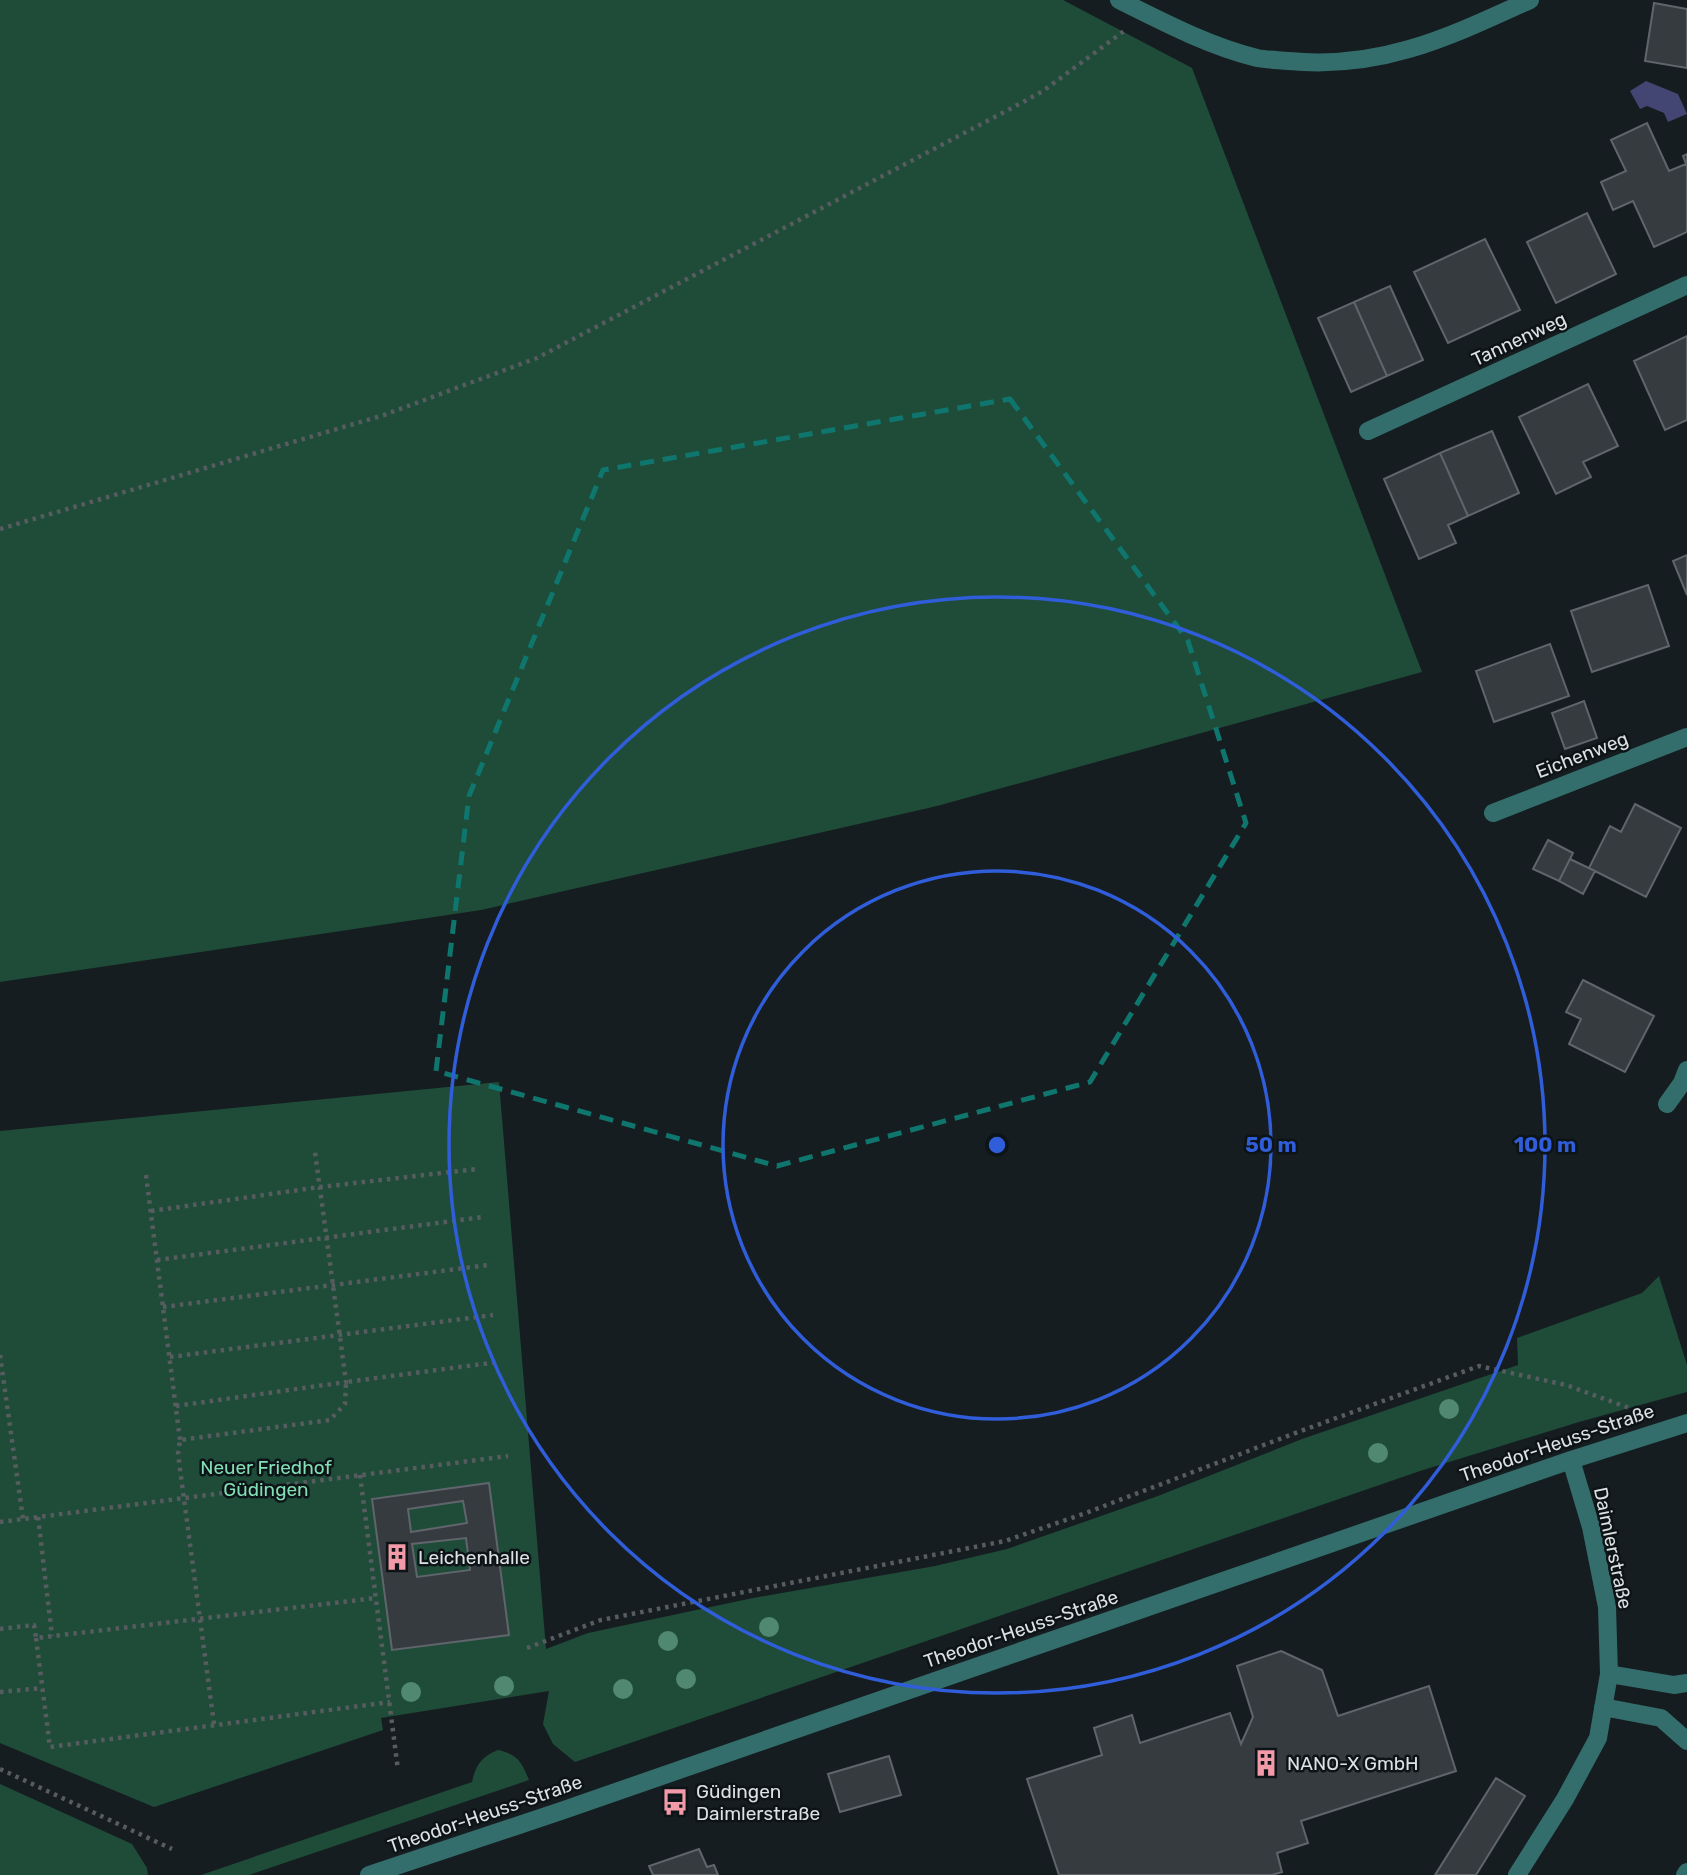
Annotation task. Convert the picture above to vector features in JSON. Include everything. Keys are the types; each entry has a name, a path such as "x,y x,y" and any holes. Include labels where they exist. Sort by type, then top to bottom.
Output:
{"street":[{"path":"1119,0 1203,39 1258,58 1323,65 1368,60 1424,46 1530,0"},
{"name":"Tannenweg","path":"1368,431 1687,285"},
{"name":"Eichenweg","path":"1493,813 1687,737"},
{"path":"1667,1104 1682,1083 1687,1070"},
{"name":"Theodor-Heuss-Straße","path":"369,1875 1682,1424"},
{"name":"Daimlerstraße","path":"1517,1875 1565,1799 1598,1738 1609,1674 1607,1607 1591,1527 1571,1460"},
{"path":"1609,1674 1674,1685 1687,1683"},
{"path":"1603,1707 1661,1718 1687,1741"}],"path":[{"path":"0,529 384,415 537,358 1026,101 1147,15"},
{"path":"180,1440 330,1420 345,1404 346,1382 315,1153"},
{"path":"151,1211 320,1187 477,1169"},
{"path":"146,1175 180,1440 178,1454 215,1724"},
{"path":"157,1260 483,1217"},
{"path":"163,1307 488,1265"},
{"path":"170,1357 493,1315"},
{"path":"0,1355 23,1519"},
{"path":"176,1406 498,1362"},
{"path":"527,1648 601,1620 1005,1541 1479,1366 1566,1385 1682,1424"},
{"path":"0,1522 508,1455"},
{"path":"360,1475 398,1770"},
{"path":"38,1517 52,1636"},
{"path":"36,1638 376,1598"},
{"path":"0,1629 34,1625 50,1747 390,1702"},
{"path":"0,1692 43,1688"},
{"path":"0,1769 173,1849"}],"highlighted area":[{"path":"1010,399 1188,641 1246,823 1090,1082 777,1166 436,1071 469,796 603,470"}],"green space":[{"path":"0,0 1063,0 1192,68 1422,672 937,806 481,910 0,982"},
{"name":"Neuer Friedhof Güdingen","path":"499,1082 546,1649 588,1633 753,1598 935,1566 1007,1549 1158,1496 1302,1439 1518,1365 1517,1338 1642,1293 1659,1276 1687,1365 1687,1392 1420,1471 575,1762 553,1744 543,1724 549,1691 381,1718 383,1730 154,1807 0,1743 0,1131"},
{"path":"498,1750 518,1760 529,1780 249,1875 201,1875 472,1782 480,1762"},
{"path":"0,1784 132,1844 147,1868 148,1875 0,1875"}],"water":[{"path":"1646,81 1678,94 1687,114 1668,122 1664,113 1647,106 1640,109 1630,91"}],"building":[{"path":"1654,3 1687,9 1687,68 1645,61"},
{"path":"1647,123 1669,171 1686,164 1683,156 1687,154 1687,232 1654,247 1633,201 1613,210 1601,182 1626,171 1611,140"},
{"path":"1587,213 1616,274 1556,303 1527,242"},
{"path":"1485,239 1520,310 1448,343 1414,272"},
{"path":"1390,286 1423,360 1387,376 1354,302"},
{"path":"1354,302 1387,376 1351,392 1318,318"},
{"path":"1687,336 1687,420 1665,430 1634,361"},
{"path":"1588,384 1618,446 1583,462 1591,477 1556,494 1519,417"},
{"path":"1492,431 1519,493 1468,516 1440,453"},
{"path":"1440,453 1468,516 1448,525 1456,543 1419,559 1384,479"},
{"path":"1687,555 1687,595 1673,561"},
{"path":"1648,585 1669,646 1592,672 1571,611"},
{"path":"1550,644 1569,696 1494,722 1476,671"},
{"path":"1584,701 1597,738 1565,749 1552,713"},
{"path":"1635,804 1681,828 1646,897 1589,868 1610,826 1621,832"},
{"path":"1548,840 1573,853 1559,881 1533,869"},
{"path":"1570,859 1595,871 1583,894 1559,881"},
{"path":"1583,980 1654,1016 1625,1072 1569,1044 1581,1019 1566,1012"},
{"name":"Leichenhalle","path":"489,1483 509,1635 392,1650 372,1499","holes":["466,1538 470,1570 417,1577 412,1544"]},
{"path":"463,1501 467,1523 411,1532 408,1509"},
{"name":"NANO-X GmbH","path":"1281,1651 1322,1670 1338,1716 1429,1686 1456,1771 1301,1821 1308,1843 1277,1853 1282,1872 1272,1875 1059,1875 1027,1779 1102,1755 1094,1728 1132,1715 1140,1743 1230,1713 1241,1744 1253,1717 1237,1666"},
{"path":"889,1756 901,1795 840,1812 828,1774"},
{"path":"1496,1778 1525,1796 1476,1875 1435,1875"},
{"path":"699,1849 707,1867 714,1865 718,1875 653,1875 649,1866"}],"place":[{"name":"Leichenhalle","path":"397,1557"},
{"name":"NANO-X GmbH","path":"1266,1763"},
{"name":"Güdingen Daimlerstraße","path":"675,1802"}]}
